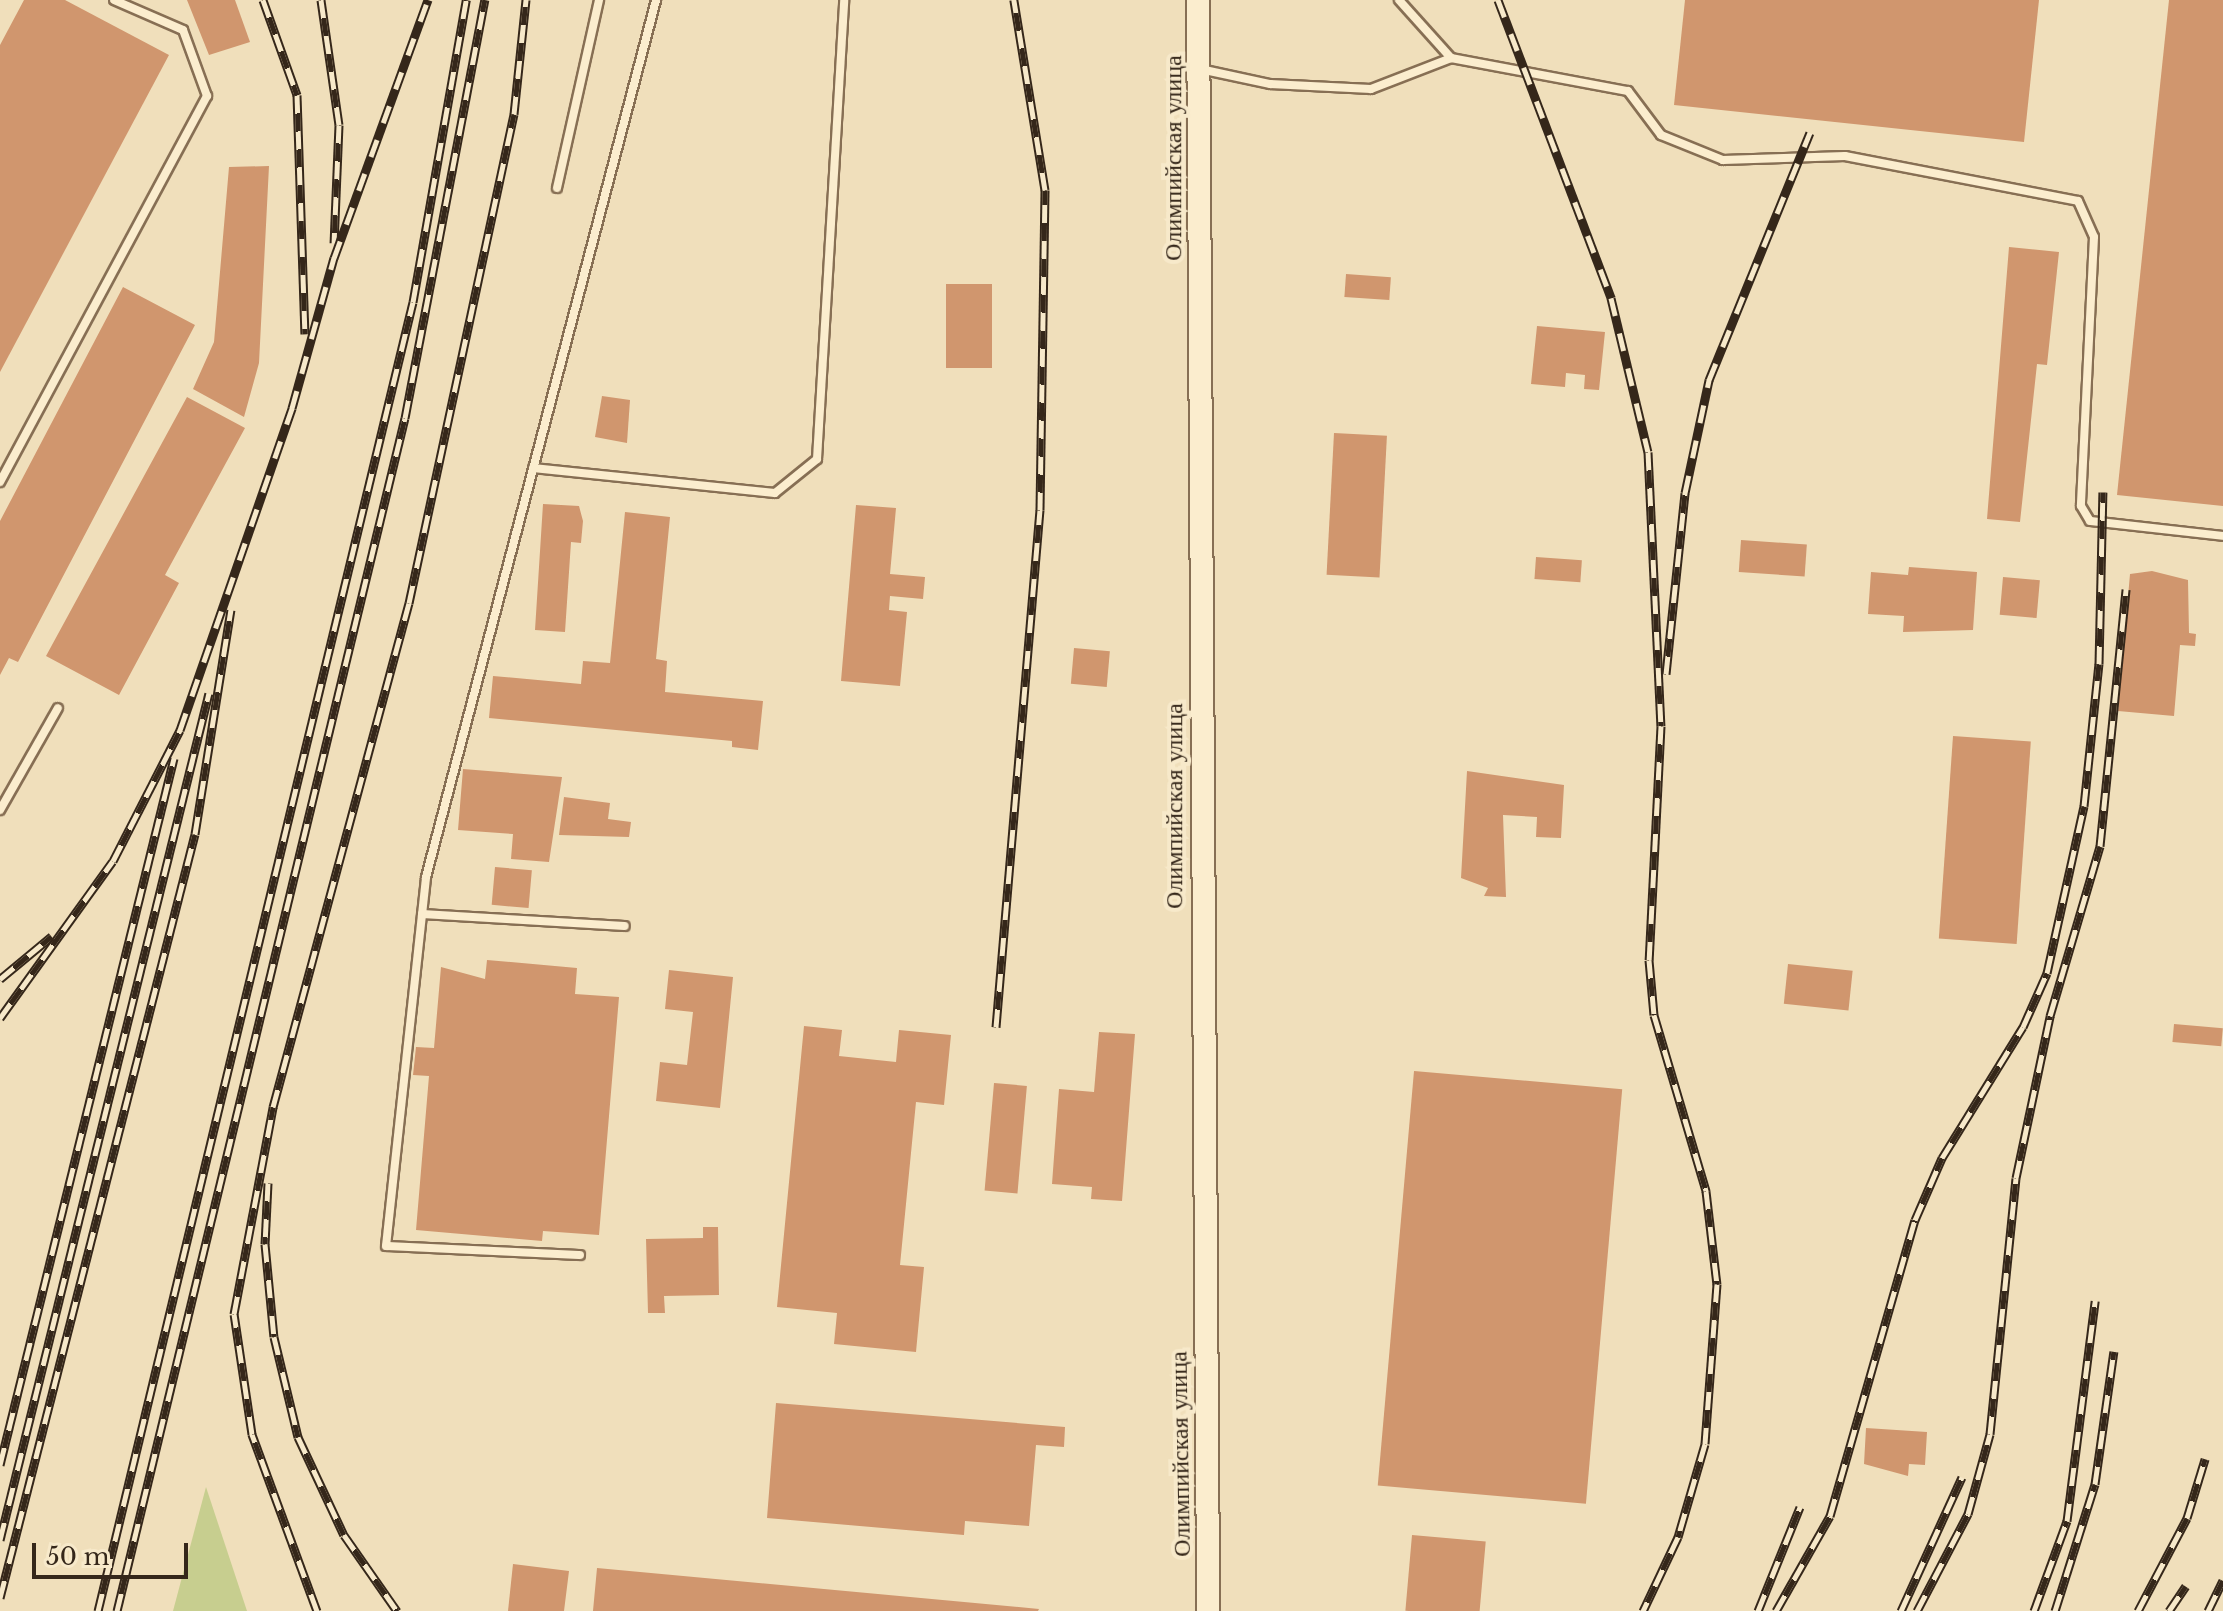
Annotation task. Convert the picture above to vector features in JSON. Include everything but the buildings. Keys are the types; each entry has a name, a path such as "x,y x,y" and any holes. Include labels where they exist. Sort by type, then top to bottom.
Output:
{"street":[{"name":"Олимпийская улица","path":"1198,0 1208,1611"}],"lane":[{"path":"0,482 207,96 183,30 114,0"},
{"path":"557,188 599,0"},
{"path":"580,1255 386,1246 422,914 533,468 656,0"},
{"path":"533,468 775,493 817,459 844,0"},
{"path":"1399,0 1451,58"},
{"path":"1199,69 1270,84 1371,89 1451,58 1628,91 1661,135 1723,160 1845,156 2078,201 2094,237 2081,506 2102,523 2223,536"},
{"path":"0,810 58,708"},
{"path":"422,914 625,926"}],"green space":[{"path":"206,1487 247,1611 173,1611"}],"railway":[{"path":"263,0 297,95 305,334"},
{"path":"321,0 339,125 334,243"},
{"path":"0,1018 113,861 180,730 292,408 334,258 428,0"},
{"path":"98,1611 413,302 466,0"},
{"path":"117,1611 405,418 485,0"},
{"path":"317,1611 252,1434 234,1314 273,1107 409,603 514,114 526,0"},
{"path":"996,1027 1040,510 1045,190 1014,0"},
{"path":"1498,0 1611,298 1648,452 1661,726 1649,960 1654,1015 1706,1191 1717,1284 1705,1444 1678,1537 1643,1611"},
{"path":"1666,674 1685,493 1709,380 1810,133"},
{"path":"1776,1611 1830,1516 1915,1220 1942,1158 2023,1027 2047,973 2084,806 2099,664 2103,492"},
{"path":"1917,1611 1968,1514 1990,1434 2016,1178 2050,1016 2100,846 2126,589"},
{"path":"0,1598 195,834 231,610"},
{"path":"0,1540 209,693"},
{"path":"0,1465 174,758"},
{"path":"0,979 52,936"},
{"path":"268,1183 265,1244 274,1337 298,1437 344,1535 397,1611"},
{"path":"2034,1611 2067,1521 2095,1301"},
{"path":"2055,1611 2095,1484 2114,1351"},
{"path":"2138,1611 2187,1518 2205,1459"},
{"path":"1901,1611 1962,1477"},
{"path":"1758,1611 1800,1507"},
{"path":"2208,1611 2223,1580"},
{"path":"2169,1611 2186,1586"}]}
